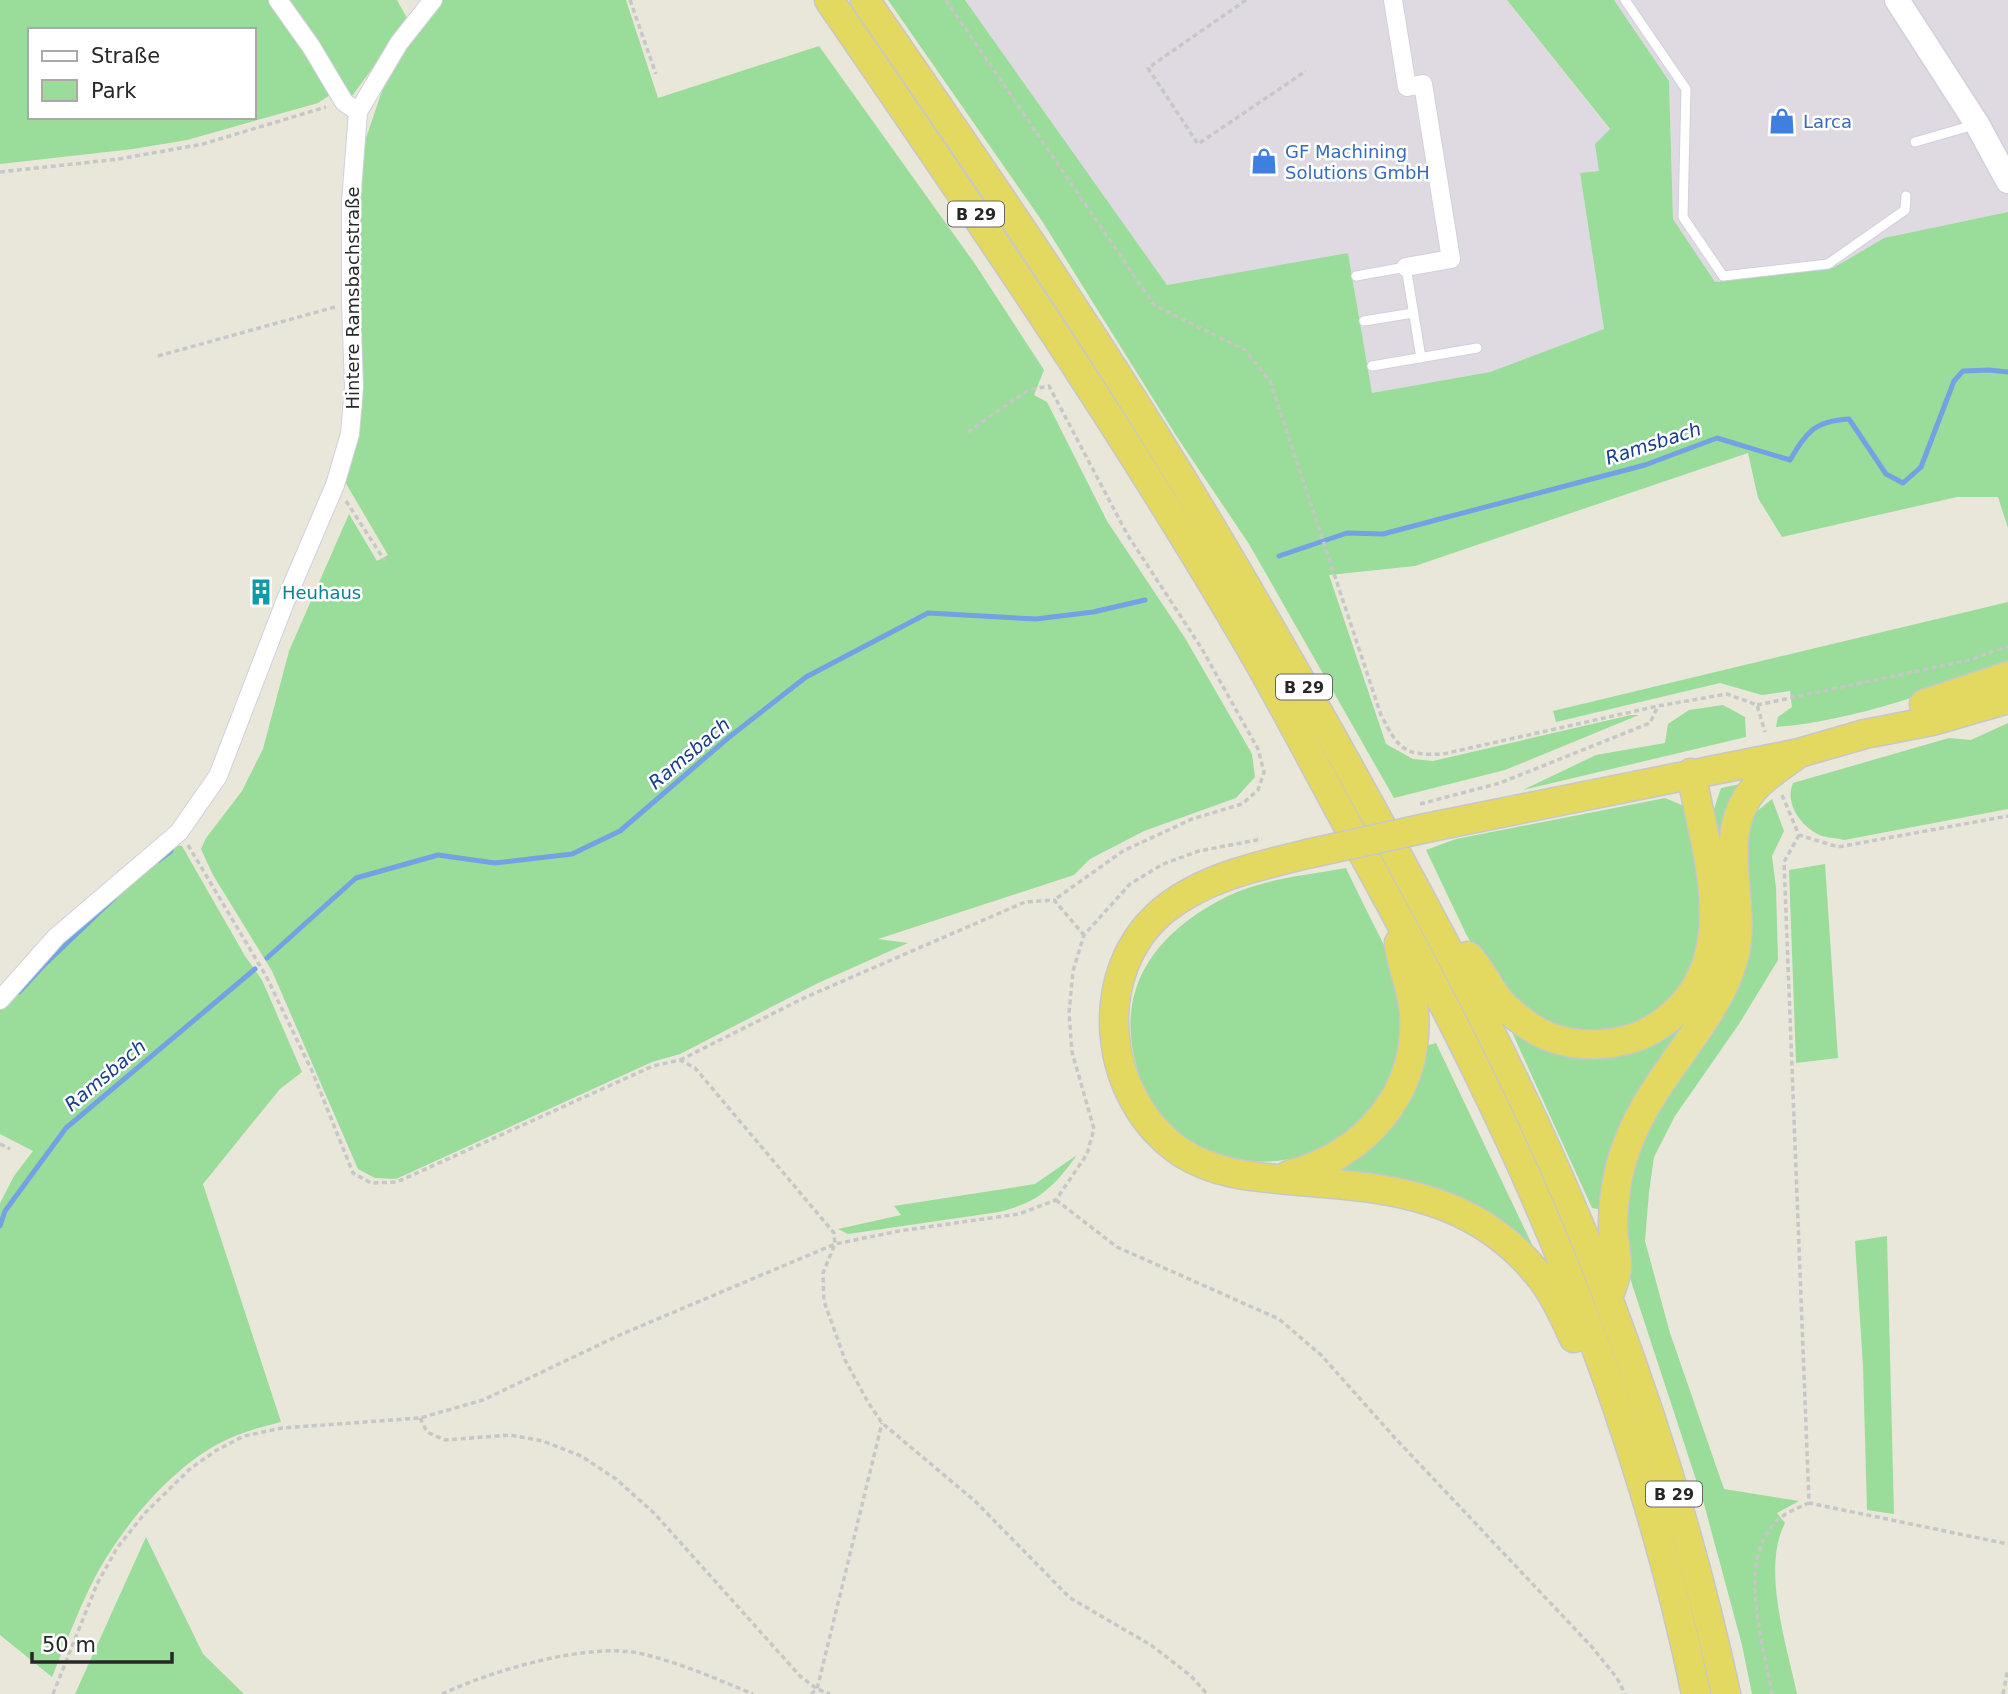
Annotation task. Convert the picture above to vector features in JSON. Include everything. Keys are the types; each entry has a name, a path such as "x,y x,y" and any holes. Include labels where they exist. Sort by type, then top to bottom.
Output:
{"highway":[{"name":"B 29","path":"829,0 970,205 1118,432 1249,646 1398,918 1478,1072 1541,1212 1621,1422 1663,1558 1696,1694"},
{"name":"B 29","path":"865,0 995,188 1159,441 1311,699 1443,937 1506,1062 1574,1214 1608,1298 1660,1448 1693,1562 1726,1694"},
{"path":"1865,734 1902,711 2008,676"},
{"path":"1621,1422 1596,1392 1575,1340 1542,1279 1526,1260 1493,1232 1453,1208 1413,1195 1370,1187 1231,1174 1196,1161 1165,1139 1152,1126 1131,1094 1118,1059 1114,1036 1115,998 1119,979 1137,942 1163,911 1189,892 1426,815 1799,753 1865,734 1932,721 2008,699"},
{"path":"1608,1298 1617,1268 1614,1200 1617,1178 1629,1139 1657,1086 1723,988 1732,964 1737,942 1738,909 1735,833 1740,814 1747,797 1758,784 1799,753"},
{"path":"1443,937 1471,958 1497,998 1515,1016 1558,1040 1599,1045 1628,1039 1658,1026 1693,995 1706,968 1713,943 1714,894 1691,773"},
{"path":"1269,1178 1309,1170 1346,1152 1376,1124 1399,1090 1412,1051 1414,1020 1411,990 1400,957 1398,918"}],"main road":[{"path":"1898,0 1977,124 2008,181"}],"street":[{"path":"278,0 351,107 433,0"},
{"path":"1393,0 1407,87 1423,85 1451,260 1406,267"},
{"name":"Hintere Ramsbachstraße","path":"0,1000 56,937 179,832 218,776 285,602 335,485 349,434 354,387 351,107"}],"lane":[{"path":"1625,0 1686,89 1683,217 1723,276 1828,264 1905,210 1906,196"},
{"path":"1915,142 1977,124"},
{"path":"1356,275 1406,267 1421,358"},
{"path":"1364,321 1413,313"},
{"path":"1372,366 1476,348"}],"path":[{"path":"630,0 656,74"},
{"path":"946,0 1154,305 1245,350 1259,364 1270,381 1381,715 1396,743 1417,755 1443,754 1658,706 1727,694 1757,705 1969,660 2008,646"},
{"path":"1246,0 1148,68 1198,144 1306,71"},
{"path":"0,172 119,159 203,144 351,107"},
{"path":"158,356 351,303"},
{"path":"179,832 266,975 312,1071 354,1173 371,1183 397,1182 653,1066 680,1060 806,997 1025,902 1054,900 1123,851 1192,820 1242,804 1258,790 1264,772 1258,749 1202,649 1128,534 1049,386 1028,390 968,432"},
{"path":"335,485 385,561"},
{"path":"1757,705 1765,732"},
{"path":"1426,815 1650,723 1658,706"},
{"path":"1778,787 1799,835 1838,847 2008,816"},
{"path":"1799,835 1784,862 1809,1503"},
{"path":"1054,900 1084,936"},
{"path":"680,1060 695,1068 834,1233 835,1244 822,1273 824,1301 845,1360 867,1402 883,1423 975,1502 1070,1598 1151,1645 1191,1676 1207,1694"},
{"path":"0,1144 10,1149"},
{"path":"53,1694 97,1584 117,1548 145,1513 191,1468 244,1436 282,1428 420,1418 483,1400 622,1334 835,1244 899,1231 1019,1214 1056,1200 1117,1247 1279,1319 1321,1355 1395,1438 1573,1627 1617,1678 1625,1694"},
{"path":"420,1418 427,1432 445,1440 510,1435 543,1441 581,1455 616,1479 654,1513 800,1676 817,1689 830,1694"},
{"path":"811,1694 817,1689 883,1423"},
{"path":"1772,1694 1755,1597 1755,1569 1763,1542 1772,1526 1783,1515 1809,1503 2008,1544"},
{"path":"443,1694 471,1680 532,1663 608,1649 641,1653 753,1694"},
{"path":"2003,1694 2008,1669"}],"shaded area":[{"path":"965,0 1507,0 1610,130 1600,171 1580,174 1604,329 1490,372 1372,393 1348,254 1167,285"},
{"path":"1614,0 2008,0 2008,212 1884,238 1833,268 1715,282 1673,219 1669,81"}],"green space":[{"path":"0,0 268,0 330,88 330,95 318,103 187,140 0,164"},
{"path":"288,0 397,0 408,20 352,96"},
{"path":"443,0 626,0 658,98 819,46 975,264 1044,370 1034,395 1047,402 1107,521 1185,638 1252,754 1255,777 1236,798 1144,831 1090,859 1074,875 878,939 908,943 816,984 680,1054 652,1062 396,1179 375,1178 358,1169 272,971 213,875 201,849 206,838 242,791 263,749 289,651 349,514 377,561 388,555 344,480 359,320 360,190 366,138 383,88 411,40"},
{"path":"888,0 965,0 1167,285 1348,253 1372,393 1490,372 1604,329 1580,173 1599,171 1595,144 1610,129 1507,0 1614,0 1669,81 1673,219 1715,282 1833,268 1884,238 2008,212 2008,528 1998,497 1957,497 1782,537 1758,498 1748,453 1415,566 1329,575 1386,744 1413,759 1433,761 1639,715 1505,770 1394,798 1249,544 1177,437 1042,221"},
{"path":"2008,602 2008,663 1923,694 1835,718 1776,727 1778,717 1792,707 1790,691 1762,695 1720,683 1556,722 1553,711"},
{"path":"1723,705 1745,717 1746,737 1523,790 1596,755 1665,743 1668,724 1689,710"},
{"path":"2008,723 2008,809 1844,840 1815,832 1802,821 1793,807 1793,783 1949,738 1971,740"},
{"path":"1755,781 1740,801 1731,820 1727,838 1731,911 1726,960 1699,1014 1633,1109 1616,1149 1604,1207 1592,1208 1511,1030 1556,1052 1601,1058 1646,1047 1667,1035 1694,1012 1714,982 1721,964 1726,937 1726,901 1713,812 1721,788"},
{"path":"1665,798 1684,806 1690,817 1705,929 1686,988 1647,1025 1589,1037 1528,1015 1486,969 1466,934 1426,850 1456,839"},
{"path":"1772,799 1784,831 1772,856 1776,888 1778,960 1739,1024 1675,1116 1654,1157 1645,1241 1670,1333 1724,1489 1799,1501 1777,1513 1785,1523 1775,1562 1778,1607 1797,1694 1752,1694 1742,1645 1704,1504 1631,1281 1625,1235 1628,1187 1637,1152 1658,1111 1751,816"},
{"path":"176,845 182,846 245,956 262,980 302,1072 280,1089 203,1184 281,1422 235,1436 201,1454 146,1504 115,1544 92,1583 52,1677 0,1635 0,1203 14,1176 33,1151 0,1134 0,1009 60,944"},
{"path":"1825,864 1838,1058 1796,1063 1789,870"},
{"path":"1346,868 1394,964 1399,980 1402,1014 1400,1048 1390,1078 1368,1111 1346,1134 1320,1149 1291,1159 1261,1162 1230,1158 1202,1148 1176,1131 1154,1108 1139,1075 1131,1035 1131,1009 1137,985 1148,963 1181,925 1228,896 1270,882"},
{"path":"1436,1043 1537,1255 1421,1185 1389,1177 1330,1175 1426,1046"},
{"path":"1077,1155 1044,1192 1013,1208 848,1234 838,1229 901,1215 894,1206 1035,1184"},
{"path":"1887,1236 1894,1514 1867,1510 1863,1366 1855,1241"},
{"path":"146,1537 203,1654 244,1694 75,1694"}],"waterway":[{"name":"Ramsbach","path":"1279,556 1347,533 1383,534 1645,465 1717,438 1790,460 1807,435 1819,425 1837,420 1849,419 1886,474 1903,483 1921,467 1954,381 1963,371 2008,372"},
{"name":"Ramsbach","path":"267,958 356,878 438,855 495,863 572,854 620,831 728,738 806,677 928,613 1036,619 1093,612 1145,600"},
{"path":"159,860 171,851"},
{"path":"19,992 114,898"},
{"name":"Ramsbach","path":"0,1226 5,1211 66,1128 255,969"}],"place":[{"name":"Larca","path":"1782,121"},
{"name":"GF Machining Solutions GmbH","path":"1264,161"},
{"name":"Heuhaus","path":"261,592"}]}
